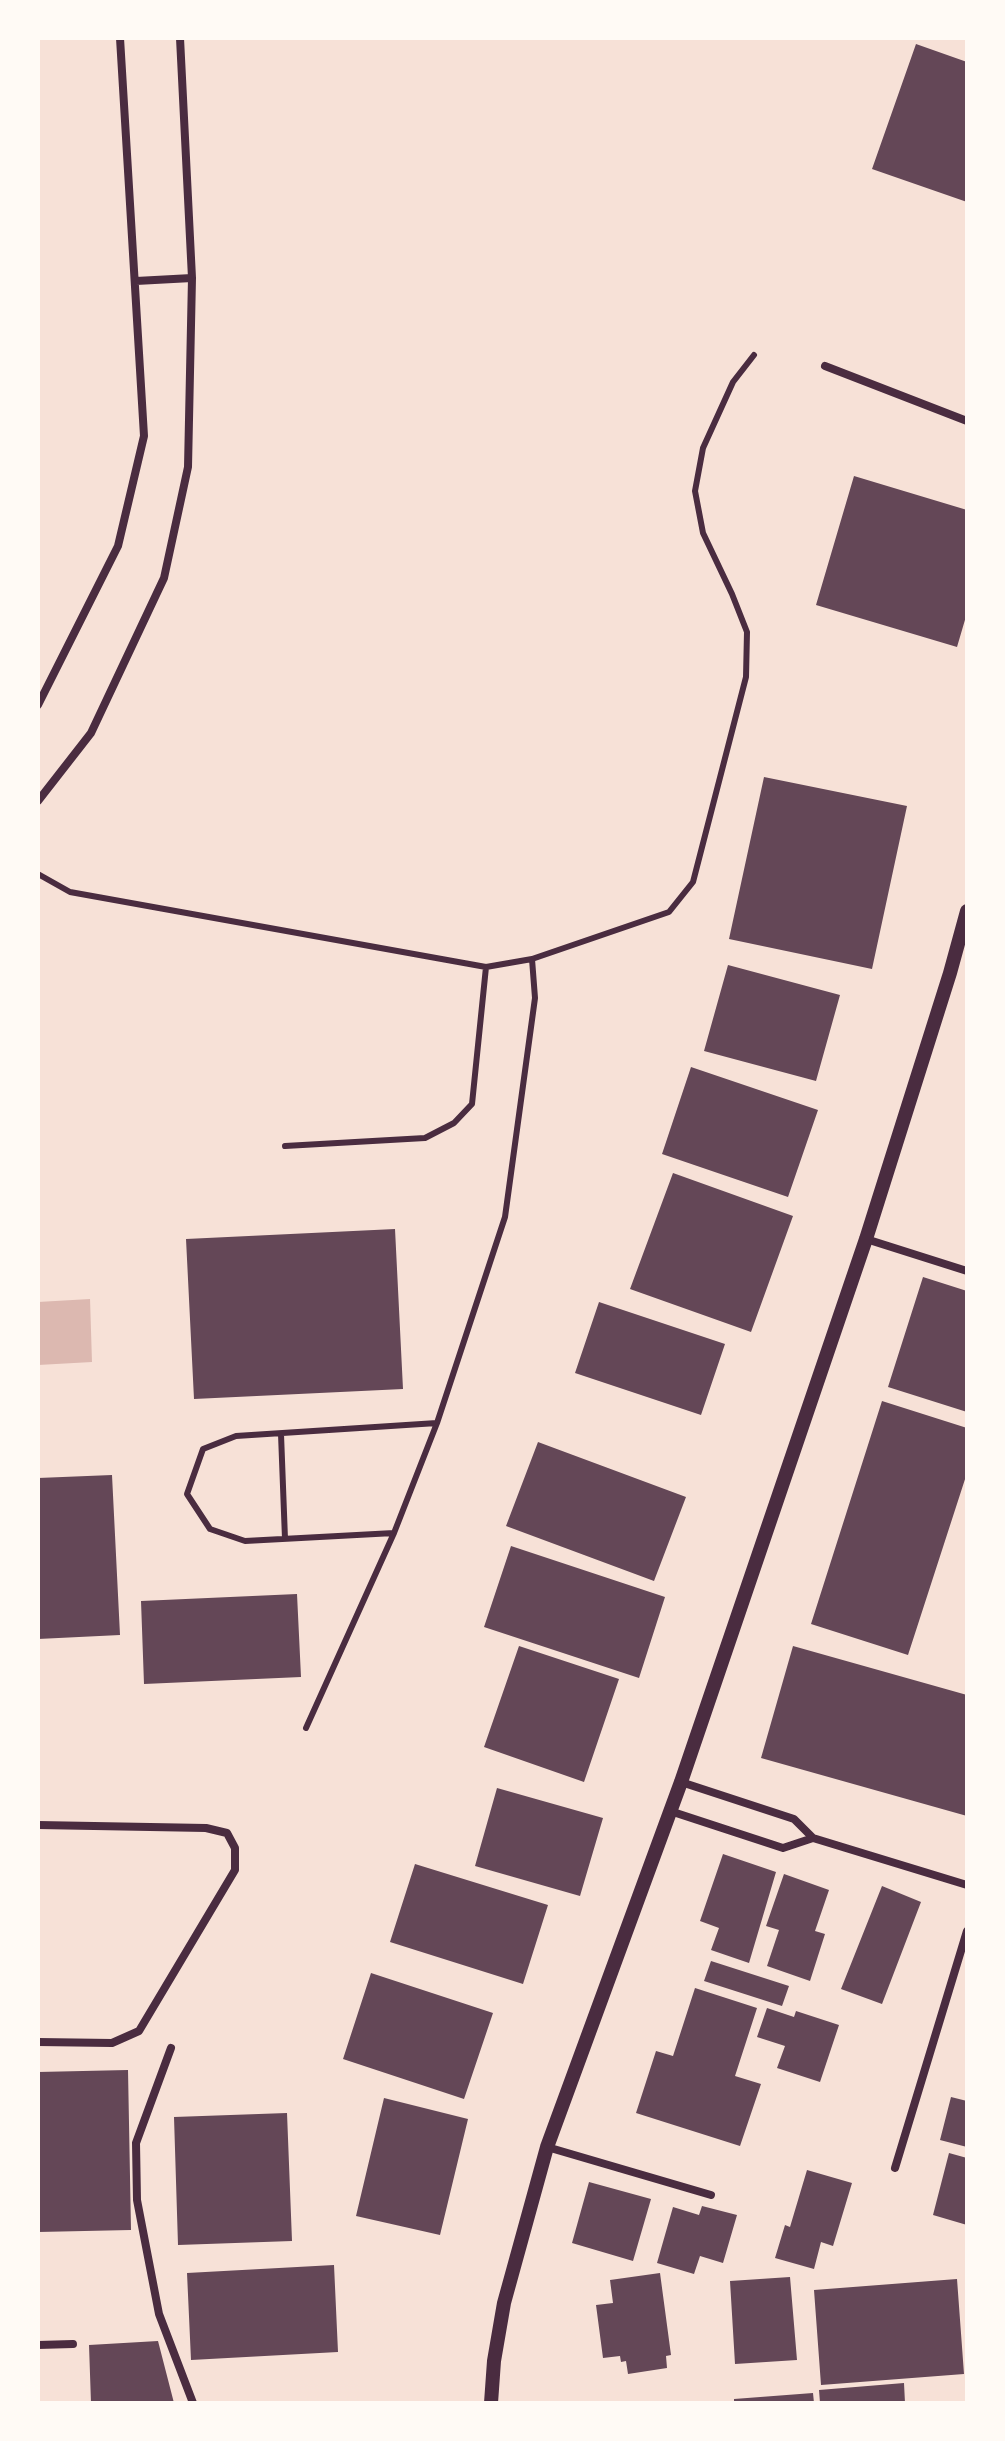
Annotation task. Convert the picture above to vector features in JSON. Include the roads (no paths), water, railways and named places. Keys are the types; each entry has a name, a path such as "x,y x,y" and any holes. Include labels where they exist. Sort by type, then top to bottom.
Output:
{"street":[{"path":"38,705 118,546 144,436 120,38"},
{"path":"38,801 91,733 164,578 188,467 192,278 180,38"},
{"path":"136,281 192,278"},
{"path":"825,366 967,421"},
{"path":"491,2403 494,2361 504,2303 547,2147 681,1782 866,1239 967,911"},
{"path":"866,1239 967,1271"},
{"path":"681,1782 794,1819 813,1838 967,1885"},
{"path":"670,1811 783,1848 813,1838"},
{"path":"38,1825 206,1828 227,1833 235,1848 235,1870 139,2031 112,2043 38,2042"},
{"path":"895,2168 967,1931"},
{"path":"171,2048 136,2143 137,2200 159,2314 193,2403"},
{"path":"547,2147 711,2195"},
{"path":"38,2345 73,2344"}],"lane":[{"path":"38,874 70,892 486,967 532,959 669,912 693,882 746,677 747,632 703,533 695,491 703,448 733,382 754,355"},
{"path":"306,1728 394,1533 437,1423 505,1217 535,998 532,959"},
{"path":"285,1146 425,1138 454,1123 472,1104 486,967"},
{"path":"394,1533 245,1541 210,1529 187,1494 203,1449 236,1436 437,1423"},
{"path":"281,1434 285,1539"}]}
